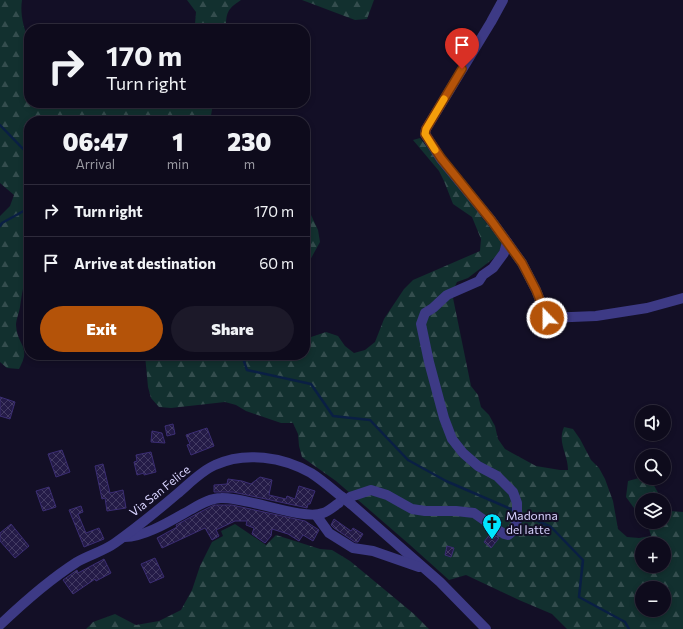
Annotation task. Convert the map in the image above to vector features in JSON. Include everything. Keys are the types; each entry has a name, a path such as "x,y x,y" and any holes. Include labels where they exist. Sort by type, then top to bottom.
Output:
{"street":[{"path":"503,0 426,129 425,134 441,158 491,220 522,263 536,290 547,318 596,316 647,308 683,298"},
{"path":"123,537 133,537 146,532 204,502 219,498 234,499 309,515 316,515 370,490 387,495 412,508 425,511 456,511 474,513 504,534 508,535 513,531 517,519 517,503 513,492 497,476 478,466 463,453 452,439 434,383 421,324 425,313 434,308 447,295 479,281 483,275 493,268 504,253 507,242"},
{"name":"Via San Felice","path":"0,625 46,582 78,561 114,544 199,476 214,466 228,460 244,457 273,459 298,466 312,474 346,500 440,582 486,629"},
{"path":"316,515 328,532 354,548 372,551 424,568"}],"green space":[{"path":"0,0 22,0 21,10 24,27 24,108 212,108 211,116 24,116 24,282 16,325 19,338 23,346 24,355 19,369 7,368 0,362 0,216 10,206 14,195 0,183"},
{"path":"187,0 241,0 228,12 226,24 195,24 196,12"},
{"path":"302,0 374,0 367,19 355,20"},
{"path":"420,138 502,243 498,255 468,278 457,282 452,293 471,386 478,395 481,407 489,415 495,426 498,439 505,449 536,466 568,470 568,464 562,443 562,433 564,427 573,429 591,460 599,468 605,479 613,501 618,529 627,537 635,538 635,573 671,573 671,537 645,537 651,536 649,529 671,529 671,511 683,512 683,629 567,629 552,614 466,575 449,580 336,481 302,457 298,434 293,423 281,423 225,402 171,408 159,407 151,398 148,387 145,360 310,360 310,337 326,332 338,336 345,346 354,353 365,350 375,342 384,319 404,289 413,280 480,251 481,239 472,217 453,204 439,171 413,140"},
{"path":"310,213 318,230 320,242 310,260"},
{"path":"635,479 635,485 654,485 658,493 635,493 635,509 626,497 628,481"},
{"path":"235,524 266,545 276,535 320,549 332,550 350,561 414,614 429,629 86,629 93,622 115,614 136,625 159,621 181,610 192,590 200,566 212,542 223,536 221,531"}],"building":[{"path":"0,397 15,402 10,419 0,416"},
{"path":"173,424 175,434 167,436 165,426"},
{"path":"207,428 214,446 191,455 187,445 190,444 186,435"},
{"path":"152,431 162,433 165,443 151,442"},
{"path":"62,450 70,472 56,477 48,454"},
{"path":"151,452 156,472 137,475 134,462 137,461 136,455"},
{"path":"103,464 110,493 123,490 126,508 107,511 105,498 102,499 95,466"},
{"path":"260,477 272,480 269,495 286,499 287,496 295,499 299,486 315,491 310,504 308,504 307,508 233,492 214,492 214,485 227,484 228,479 251,484"},
{"path":"49,487 56,507 43,511 36,491"},
{"path":"214,505 232,505 305,521 319,530 313,541 303,535 299,541 288,534 272,529 271,536 265,543 252,534 254,528 246,525 247,521 235,521 216,530 219,536 212,540 205,528 162,548 157,538 177,527 176,525"},
{"path":"81,506 83,512 78,514 86,533 99,528 104,539 84,547 69,510"},
{"path":"334,519 351,531 353,528 363,534 358,542 355,542 334,528 331,525"},
{"path":"11,524 29,546 15,558 0,541 0,533"},
{"name":"Madonna del latte","path":"491,533 499,538 491,548 484,542"},
{"path":"447,546 454,548 451,557 445,555"},
{"path":"155,558 164,577 150,583 141,564"},
{"path":"104,559 111,573 96,581 95,579 73,594 63,580 77,570 78,573"}],"waterway":[{"path":"0,125 24,150"},
{"path":"0,226 2,223 24,211"},
{"path":"244,360 247,370 311,384 333,416 370,420 408,460 446,481 513,510"},
{"path":"523,514 551,527 583,560 579,597 625,622 629,629"}],"slow traffic":[{"path":"435,150 426,138 425,134 426,129 444,99"}],"place":[{"name":"Madonna del latte","path":"492,540"}],"route":[{"path":"462,69 426,129 426,138 491,220 522,263 536,290 547,318"}]}
